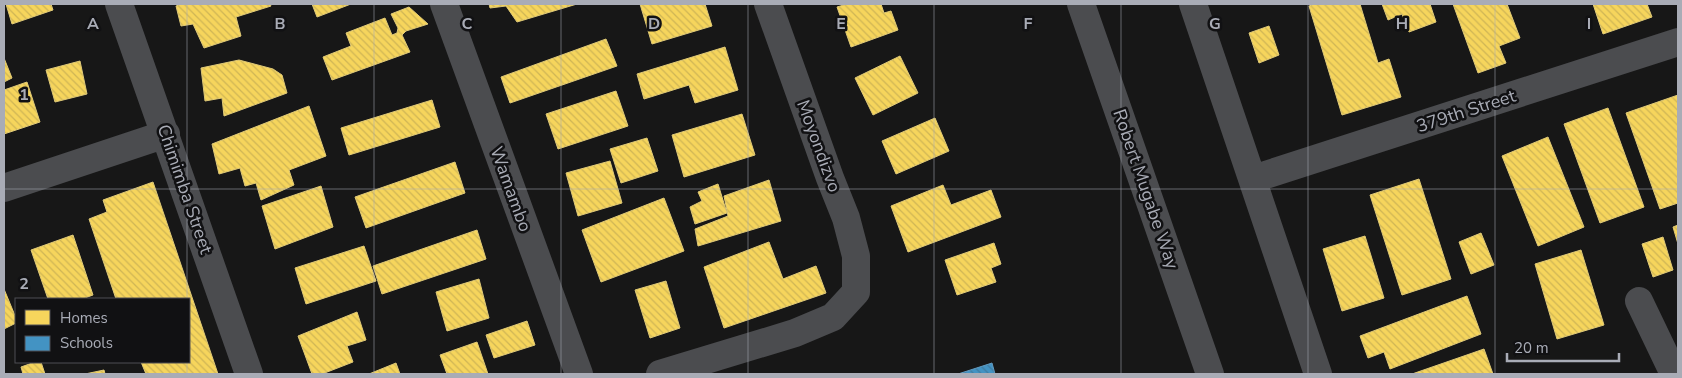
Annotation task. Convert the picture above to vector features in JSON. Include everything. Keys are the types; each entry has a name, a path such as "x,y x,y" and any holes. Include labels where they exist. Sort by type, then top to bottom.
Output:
{"street":[{"name":"Chimimba Street","path":"119,4 249,374"},
{"name":"Wamambo","path":"444,4 579,374"},
{"name":"Moyondizvo","path":"660,374 795,333 833,317 856,292 856,256 846,218 768,4"},
{"name":"Robert Mugabe Way","path":"1081,4 1210,374"},
{"path":"1194,4 1318,374"},
{"name":"379th Street","path":"1253,179 1678,42"},
{"path":"4,188 166,134"},
{"path":"1639,301 1675,372"}],"building: Homes":[{"path":"6,4 51,4 53,10 12,24"},
{"path":"182,4 270,4 271,6 236,17 241,36 204,48 193,24 181,26 176,6"},
{"path":"312,4 351,4 317,17"},
{"path":"489,4 577,4 517,22 506,6 490,8"},
{"path":"640,4 705,4 712,26 652,44"},
{"path":"847,4 881,4 884,13 891,11 898,30 851,47 837,7"},
{"path":"1315,4 1360,4 1378,63 1389,59 1401,97 1342,115 1309,6"},
{"path":"1382,4 1430,4 1436,22 1409,32 1402,14 1388,20"},
{"path":"1453,4 1507,4 1520,38 1499,46 1506,63 1478,73"},
{"path":"1593,4 1647,4 1652,17 1603,34"},
{"path":"409,7 428,24 406,31 402,35 410,52 332,80 323,57 351,46 346,33 385,18 392,35 397,33 398,28 391,14"},
{"path":"1269,26 1279,55 1259,63 1249,33"},
{"path":"606,39 617,66 510,103 501,77"},
{"path":"725,47 738,90 695,103 689,85 644,99 637,74"},
{"path":"900,56 918,93 873,115 855,78"},
{"path":"4,58 12,78 4,82"},
{"path":"239,60 273,69 282,75 287,93 224,116 222,98 205,101 201,68"},
{"path":"80,61 87,94 55,102 46,70"},
{"path":"27,82 40,122 4,134 4,90"},
{"path":"616,91 628,126 558,149 546,114"},
{"path":"1678,95 1678,203 1660,209 1626,113"},
{"path":"432,100 440,127 349,155 341,128"},
{"path":"309,106 326,156 289,170 294,185 261,200 256,183 245,186 240,168 219,174 212,144"},
{"path":"1608,108 1644,207 1600,223 1564,124"},
{"path":"742,114 755,155 684,177 672,135"},
{"path":"935,118 949,151 896,174 882,141"},
{"path":"1548,137 1584,227 1538,246 1502,156"},
{"path":"647,138 658,171 621,183 610,149"},
{"path":"610,161 622,203 578,216 566,173"},
{"path":"455,162 465,193 366,228 355,197"},
{"path":"1419,179 1451,279 1402,295 1370,195"},
{"path":"769,180 781,221 698,246 695,229 728,216 724,196"},
{"path":"153,182 218,374 146,374 141,363 190,363 190,298 116,298 89,219 107,212 103,200"},
{"path":"718,184 727,213 695,224 690,207 702,201 698,192"},
{"path":"943,185 951,205 991,190 1001,217 908,252 891,206"},
{"path":"321,186 333,227 275,249 262,206"},
{"path":"664,198 684,251 601,282 582,230"},
{"path":"1678,225 1678,244 1673,227"},
{"path":"477,230 486,259 382,294 373,266"},
{"path":"1481,233 1494,265 1471,274 1459,242"},
{"path":"73,235 93,295 85,298 48,298 31,250"},
{"path":"1365,236 1384,298 1342,311 1323,249"},
{"path":"1663,237 1673,270 1653,277 1642,244"},
{"path":"769,242 783,279 816,266 826,293 724,328 704,267"},
{"path":"994,243 1001,264 991,268 996,282 957,295 945,260"},
{"path":"364,246 376,281 306,304 295,268"},
{"path":"1581,250 1604,325 1557,339 1535,264"},
{"path":"479,279 489,318 447,331 436,292"},
{"path":"666,281 680,328 650,338 635,290"},
{"path":"4,289 15,316 15,324 4,329"},
{"path":"1467,296 1481,334 1390,369 1384,352 1368,358 1360,336"},
{"path":"357,312 366,340 347,346 353,362 322,374 312,374 298,336"},
{"path":"527,321 535,345 494,358 486,335"},
{"path":"477,342 488,374 447,374 440,355"},
{"path":"1484,349 1493,374 1412,374"},
{"path":"32,363 41,363 45,374 23,374 21,367"},
{"path":"396,363 400,374 369,374"},
{"path":"104,370 105,374 85,374"}],"building: Schools":[{"path":"992,363 995,374 958,374"}]}
